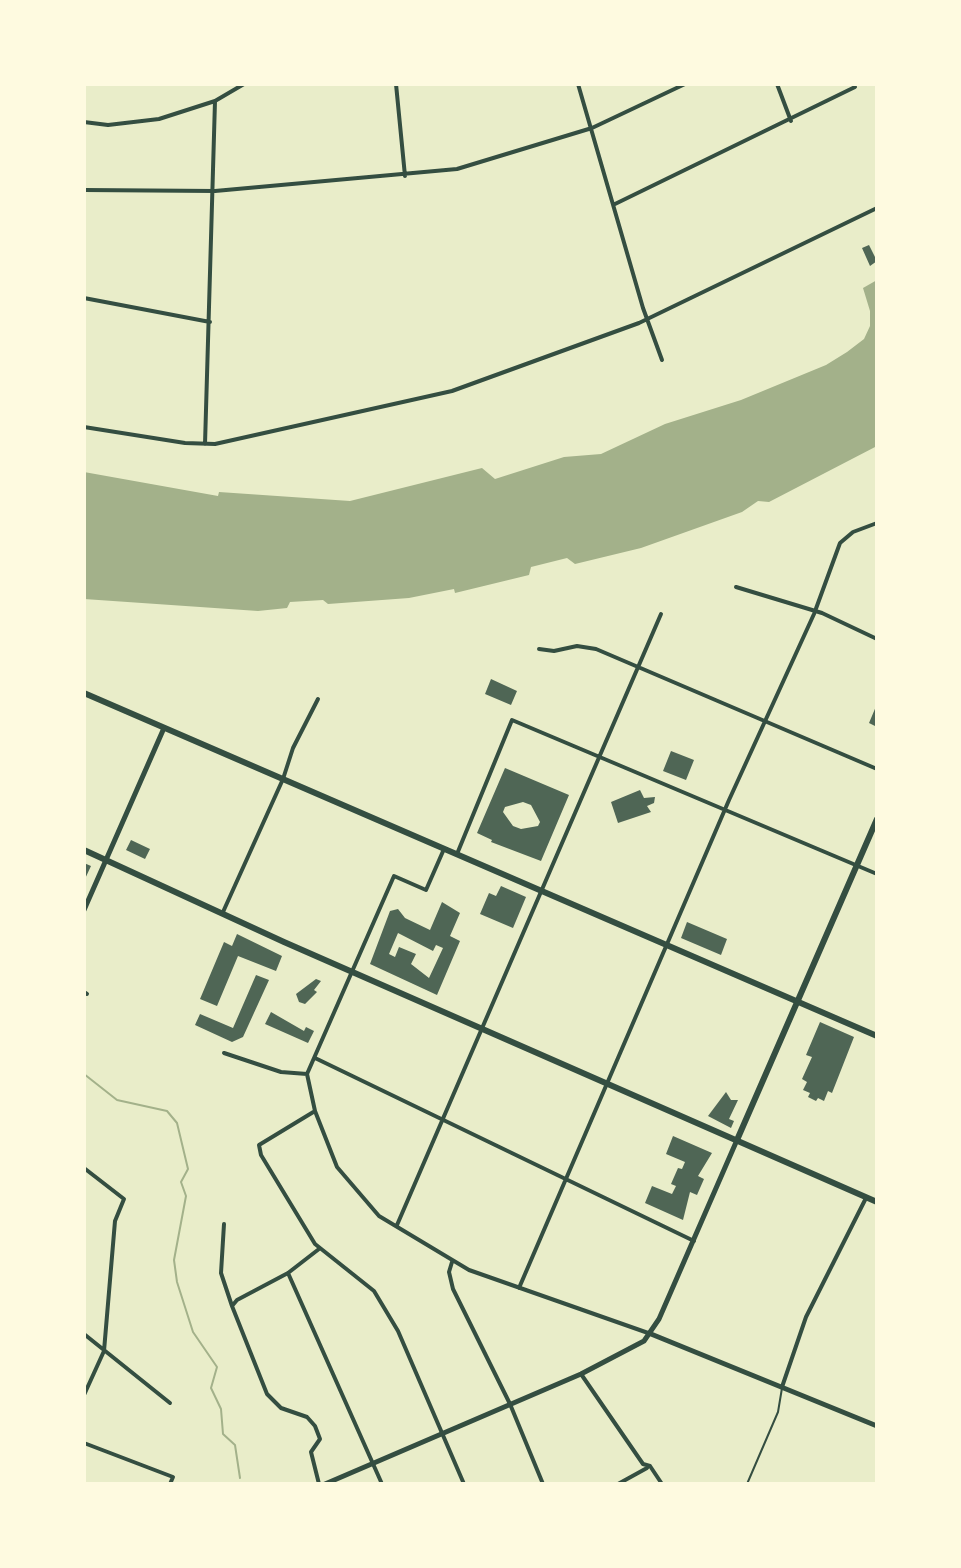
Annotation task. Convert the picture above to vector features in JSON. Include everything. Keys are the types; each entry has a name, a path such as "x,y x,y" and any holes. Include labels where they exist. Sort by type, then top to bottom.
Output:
{"main road":[{"path":"84,693 877,1036"},
{"path":"737,1140 877,819"},
{"path":"84,850 877,1202"}],"street":[{"path":"84,122 108,125 159,119 215,101 244,84"},
{"path":"396,84 405,176"},
{"path":"578,84 662,360"},
{"path":"84,190 215,191 405,176 501,158 592,128 685,84"},
{"path":"777,84 791,121"},
{"path":"615,204 791,121 855,87"},
{"path":"205,444 215,191 215,101"},
{"path":"84,427 205,444 452,391 639,323 647,316 658,315 877,208"},
{"path":"84,298 210,322"},
{"path":"519,1288 725,809 814,614 840,543 853,532 877,523"},
{"path":"736,587 758,592 814,614 822,613 877,639"},
{"path":"397,1225 602,758 661,614"},
{"path":"539,649 554,651 577,646 596,649 877,769"},
{"path":"223,912 283,779 293,748 318,699"},
{"path":"457,854 512,720 877,874"},
{"path":"84,910 164,728"},
{"path":"444,849 426,890 394,876 307,1074 315,1111 328,1148 350,1187 379,1216 452,1262 651,1334 877,1426"},
{"path":"224,1053 281,1072 307,1074"},
{"path":"315,1058 694,1241"},
{"path":"315,1111 259,1145 261,1155 319,1249 374,1291 398,1331 464,1484"},
{"path":"224,1224 221,1273 232,1306 267,1394 281,1408 307,1417 315,1426 320,1439 311,1452 322,1484 581,1374 628,1351 651,1334 737,1140"},
{"path":"84,1168 120,1193 123,1206 115,1221 104,1351 84,1395"},
{"path":"782,1387 806,1317 866,1198"},
{"path":"232,1306 237,1300 288,1273 319,1249"},
{"path":"452,1262 449,1272 453,1289 510,1404 543,1484"},
{"path":"288,1273 382,1484"},
{"path":"84,1334 170,1403"},
{"path":"581,1374 647,1468"},
{"path":"84,1443 173,1477 170,1484"},
{"path":"618,1484 650,1466 662,1484"}],"lane":[{"path":"747,1484 778,1412 782,1387"}],"shaded area":[{"path":"877,280 877,446 769,502 758,501 742,512 641,548 575,564 567,558 531,567 529,575 455,593 454,589 409,598 328,604 323,600 290,602 287,608 258,611 84,599 84,472 218,496 219,492 350,501 482,468 495,479 564,457 601,454 665,424 741,400 826,365 847,352 864,339 870,326 870,311 863,288"}],"building":[{"path":"869,245 877,261 870,266 862,248"},
{"path":"491,679 517,691 511,705 485,694"},
{"path":"877,704 877,727 869,723"},
{"path":"671,751 694,760 686,780 663,771"},
{"path":"505,768 569,795 541,861 491,842 477,833","holes":["523,802 531,805 540,822 538,826 521,829 513,826 503,812 505,807"]},
{"path":"640,790 644,798 655,797 654,803 647,806 651,812 618,823 611,802"},
{"path":"131,840 150,849 145,859 126,850"},
{"path":"84,863 91,866 84,881"},
{"path":"501,886 526,897 513,928 480,914 489,893 496,896"},
{"path":"442,902 460,913 450,936 460,941 437,995 370,964 390,911 398,909 405,918 430,930","holes":["398,933 433,951 436,945 443,948 429,978 411,964 416,954 399,947 395,957 389,954"]},
{"path":"687,922 727,939 721,955 681,938"},
{"path":"237,934 282,956 276,971 238,956 217,1006 200,999 224,942 232,946"},
{"path":"256,975 269,980 243,1037 232,1042 195,1025 200,1014 233,1028"},
{"path":"316,979 321,981 314,990 317,992 305,1004 299,1002 296,994"},
{"path":"271,1012 304,1031 306,1027 314,1031 308,1043 265,1024"},
{"path":"820,1022 854,1037 832,1093 828,1091 824,1101 818,1098 816,1101 803,1090 807,1082 802,1079 812,1057 806,1055"},
{"path":"726,1092 731,1100 738,1100 729,1119 734,1121 731,1128 708,1116"},
{"path":"673,1136 712,1153 698,1176 704,1179 697,1195 690,1192 683,1220 645,1203 652,1186 672,1194 676,1186 671,1184 678,1168 682,1169 685,1162 666,1154"}],"waterway":[{"path":"84,1074 117,1100 167,1111 177,1123 188,1169 181,1182 186,1196 174,1260 177,1282 193,1332 217,1367 211,1388 221,1409 223,1434 235,1445 240,1478"}]}
